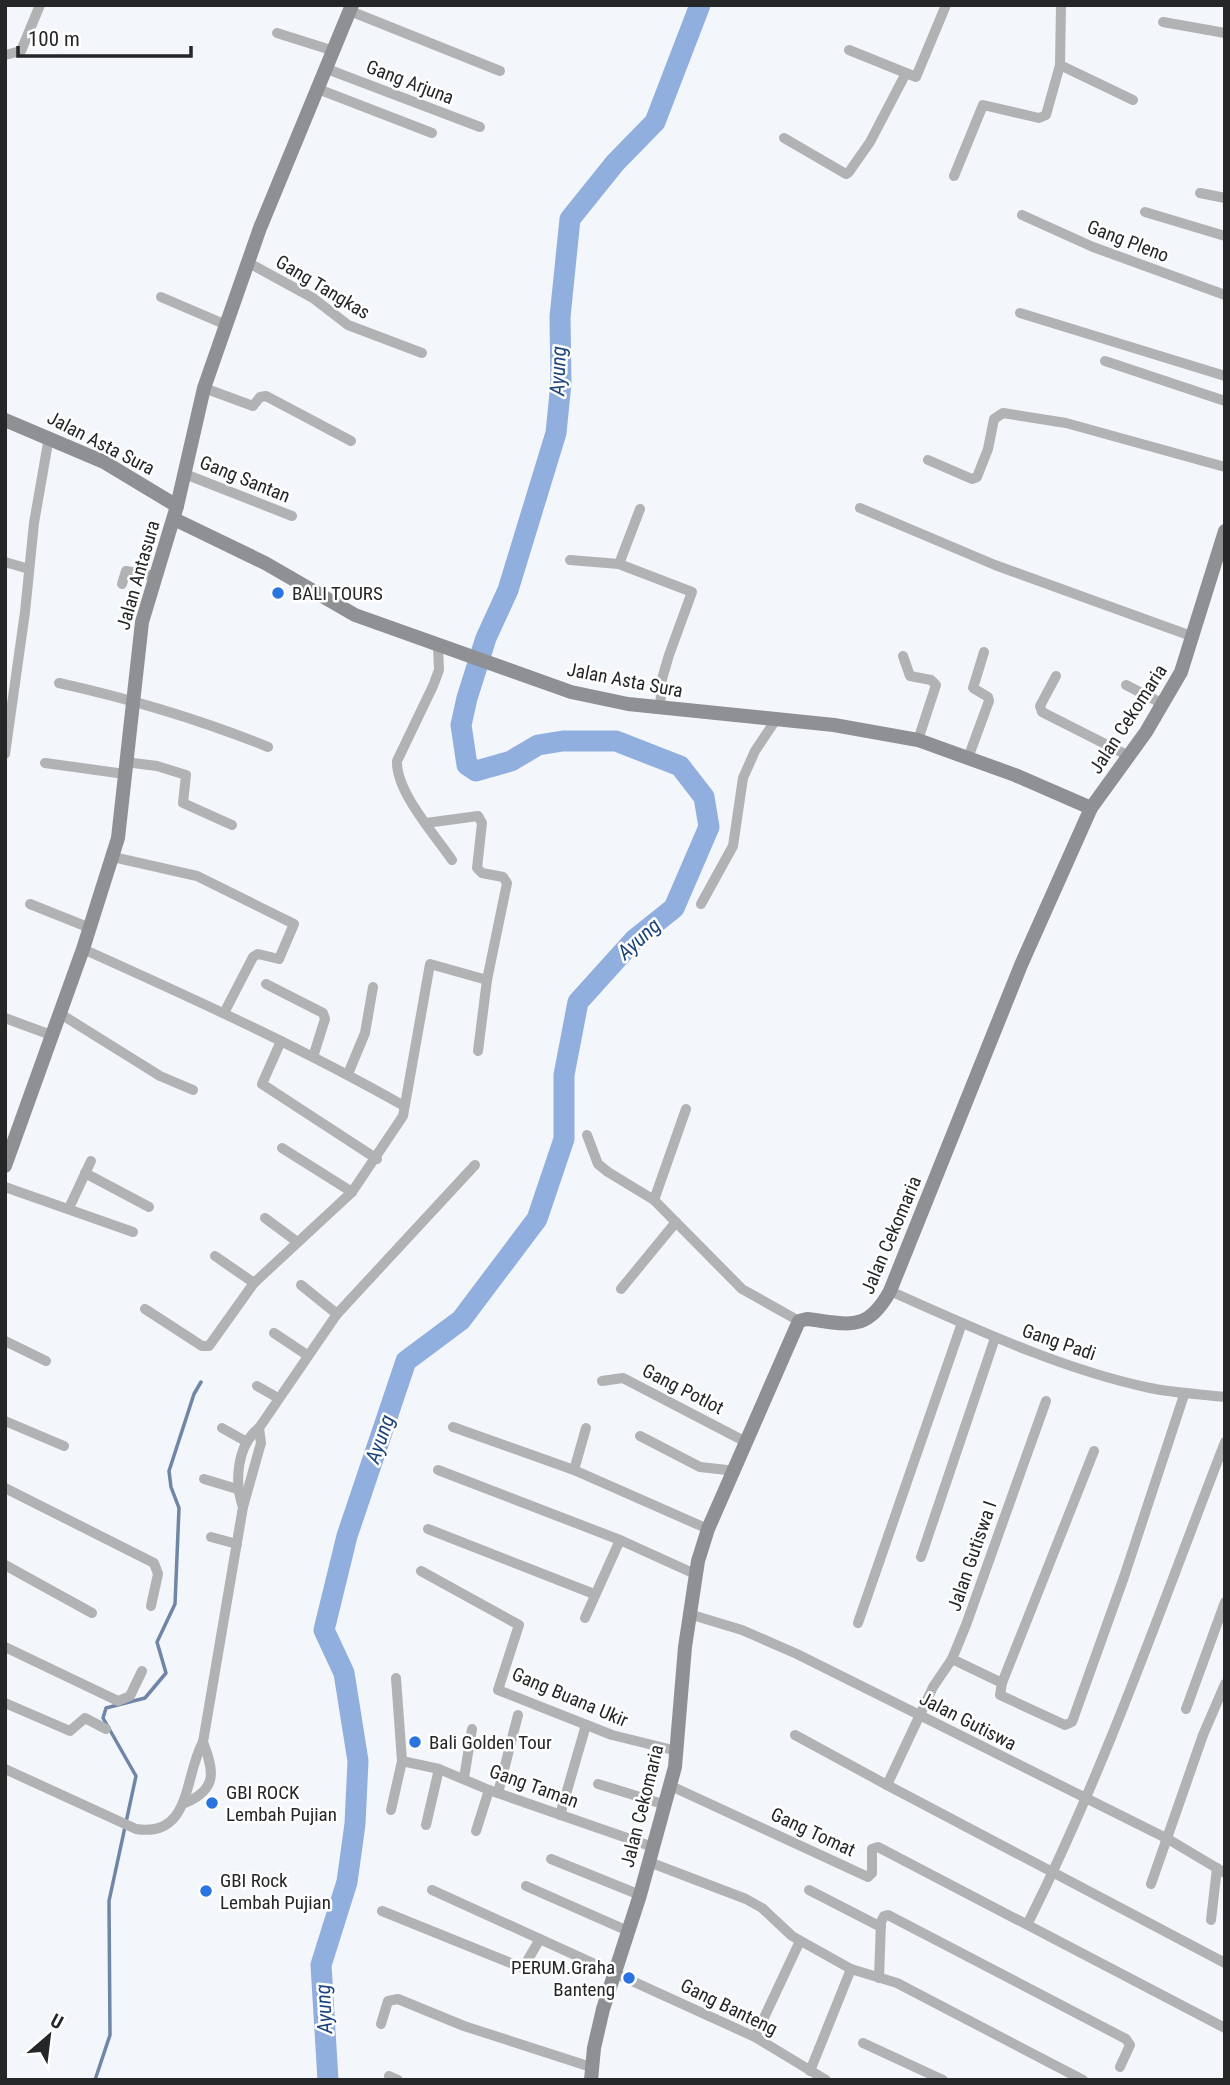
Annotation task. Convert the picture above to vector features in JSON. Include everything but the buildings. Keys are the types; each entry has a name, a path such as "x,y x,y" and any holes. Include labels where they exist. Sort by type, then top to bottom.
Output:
{"street":[{"path":"5,55 20,51 40,5"},
{"path":"954,176 983,105 1043,117 1060,65 1061,5"},
{"path":"849,50 905,75 913,78 918,76 944,6"},
{"path":"351,8 500,71"},
{"name":"Jalan Antasura","path":"5,1166 113,858 142,622 175,513 204,388 247,262 351,8"},
{"path":"1163,22 1225,33"},
{"path":"277,33 334,51"},
{"path":"1060,65 1133,100"},
{"name":"Gang Arjuna","path":"327,69 480,127"},
{"path":"784,138 846,174 870,142 905,75"},
{"path":"318,89 432,133"},
{"path":"1200,193 1225,198"},
{"path":"1145,212 1225,236"},
{"name":"Gang Pleno","path":"1021,215 1093,247 1225,295"},
{"name":"Gang Tangkas","path":"247,262 313,298 348,325 422,353"},
{"path":"161,297 224,324"},
{"path":"1020,313 1225,376"},
{"path":"1105,361 1225,401"},
{"path":"204,388 253,406 260,397 266,396 351,441"},
{"path":"928,460 972,479 977,477 994,419 1003,413 1066,423 1225,467"},
{"name":"Jalan Asta Sura","path":"5,420 104,463 175,513 355,615 456,653 582,695 660,708 834,725 918,740 1091,808"},
{"path":"5,754 7,716 25,612 49,437"},
{"name":"Gang Santan","path":"185,474 292,516"},
{"path":"860,508 995,565 1194,638"},
{"path":"619,564 640,509"},
{"name":"Jalan Cekomaria","path":"594,2075 614,1971 640,1895 671,1786 695,1574 708,1529 731,1471 746,1443 799,1321 807,1319 858,1322 868,1319 875,1315 890,1291 1021,965 1091,808 1129,756 1181,672 1194,638 1225,531"},
{"path":"570,560 619,564 692,592 666,667 660,708"},
{"path":"5,562 29,569"},
{"path":"122,584 126,571 155,576"},
{"path":"438,646 439,670 397,761 400,780 452,860"},
{"path":"968,758 989,701 988,696 973,688 984,652"},
{"path":"903,656 910,676 931,680 936,685 918,740"},
{"path":"1056,676 1040,706 1042,712 1129,756"},
{"path":"59,683 132,699 202,720 268,747"},
{"path":"1126,685 1163,704"},
{"path":"701,904 733,846 743,778 755,751 775,721"},
{"path":"45,763 125,768 157,766 186,775 183,803 232,825"},
{"path":"426,823 478,816 482,822 477,868 482,873 506,879 487,980 478,1051"},
{"path":"113,858 197,876 293,924 279,959 258,954 253,957 224,1013"},
{"path":"30,904 90,928"},
{"path":"83,949 224,1013 348,1074 404,1106"},
{"path":"145,1309 206,1347 254,1283 296,1241 352,1192 377,1159 403,1116 430,964 487,980"},
{"path":"266,984 323,1013 325,1018 313,1057"},
{"path":"348,1074 365,1033 373,987"},
{"path":"59,1013 160,1076 193,1090"},
{"path":"5,1018 51,1035"},
{"path":"281,1041 262,1084 377,1159"},
{"path":"654,1200 686,1109"},
{"path":"587,1135 598,1164 654,1200 742,1289 799,1321"},
{"path":"282,1147 352,1192"},
{"path":"69,1208 91,1161"},
{"path":"243,1507 237,1489 247,1442 337,1314 475,1165"},
{"path":"85,1173 149,1207"},
{"path":"5,1187 133,1232"},
{"path":"265,1218 296,1241"},
{"path":"621,1289 676,1222"},
{"path":"215,1256 254,1283"},
{"path":"301,1285 337,1314"},
{"name":"Gang Padi","path":"890,1291 995,1338 1128,1382 1225,1397"},
{"path":"858,1623 962,1323"},
{"path":"274,1333 307,1355"},
{"path":"921,1557 995,1338"},
{"path":"5,1341 46,1361"},
{"name":"Gang Potlot","path":"602,1381 624,1378 746,1443"},
{"path":"257,1386 278,1398"},
{"path":"1094,1451 1002,1683 1000,1695 1065,1725 1072,1722 1125,1577 1184,1395"},
{"name":"Jalan Gutiswa I","path":"887,1784 933,1687 952,1659 1046,1402"},
{"path":"5,1421 64,1446"},
{"path":"453,1427 574,1470 708,1529"},
{"path":"222,1428 247,1442"},
{"path":"185,1803 194,1758 203,1742 243,1507 261,1443 259,1428"},
{"path":"574,1470 586,1428"},
{"path":"640,1436 700,1468 731,1471"},
{"path":"1225,1441 1146,1656 1087,1800 1028,1923 1225,2028"},
{"path":"438,1470 620,1540 695,1574"},
{"path":"204,1479 237,1489"},
{"path":"5,1488 154,1563 158,1574 151,1606"},
{"path":"428,1529 594,1594"},
{"path":"211,1537 237,1544"},
{"path":"585,1618 620,1540"},
{"path":"5,1564 92,1613"},
{"name":"Gang Buana Ukir","path":"421,1571 519,1625 498,1690 632,1741 677,1751"},
{"path":"1186,1709 1225,1602"},
{"name":"Jalan Gutiswa","path":"689,1614 761,1637 1168,1839 1221,1870"},
{"path":"5,1647 118,1701 130,1696 142,1671"},
{"path":"952,1659 1002,1683"},
{"path":"391,1810 402,1761 396,1678"},
{"path":"1151,1884 1203,1735 1225,1684"},
{"path":"5,1703 70,1731 85,1718 106,1729"},
{"path":"476,1831 493,1792 518,1715"},
{"path":"560,1815 586,1725"},
{"path":"464,1778 472,1729"},
{"path":"795,1735 1225,1963"},
{"path":"5,1769 136,1829 146,1831 163,1826 185,1803 202,1795 207,1788 211,1763 203,1742"},
{"name":"Gang Taman","path":"402,1761 439,1769 493,1792 653,1847"},
{"path":"426,1825 439,1769"},
{"path":"598,1784 666,1805"},
{"name":"Gang Tomat","path":"671,1786 868,1877 872,1873 872,1851 878,1847 1028,1923"},
{"path":"551,1858 640,1895"},
{"path":"649,1862 762,1908 800,1941 851,1969 897,1983 1083,2080"},
{"path":"1211,1920 1221,1870"},
{"path":"526,1886 628,1931"},
{"path":"809,1890 881,1927"},
{"name":"Gang Banteng","path":"432,1891 755,2037 826,2080"},
{"path":"382,1911 523,1968 540,1939"},
{"path":"879,1979 881,1927 884,1916 888,1915 1126,2039 1130,2045 1120,2067"},
{"path":"755,2037 800,1941"},
{"path":"810,2071 851,1969"},
{"path":"381,2024 388,2001 398,1999 594,2075"},
{"path":"863,2043 943,2080"}],"waterway":[{"name":"Ayung","path":"328,2080 321,1965 347,1882 355,1824 358,1761 344,1673 324,1630 347,1536 406,1361 461,1320 537,1219 564,1139 564,1075 578,1002 634,940 674,908 709,827 704,797 680,766 616,741 563,741 538,745 511,761 476,771 467,765 461,725 486,638 508,590 556,433 561,383 560,317 570,219 615,163 655,122 700,5"},
{"path":"95,2080 110,2035 109,1901 136,1776 103,1718 106,1708 145,1698 166,1673 157,1642 175,1604 179,1508 171,1487 169,1471 194,1394 201,1382"}],"place":[{"name":"BALI TOURS","path":"278,593"},
{"name":"Bali Golden Tour","path":"415,1742"},
{"name":"GBI ROCK Lembah Pujian","path":"212,1803"},
{"name":"GBI Rock Lembah Pujian","path":"206,1891"},
{"name":"PERUM.Graha Banteng","path":"629,1978"}]}
